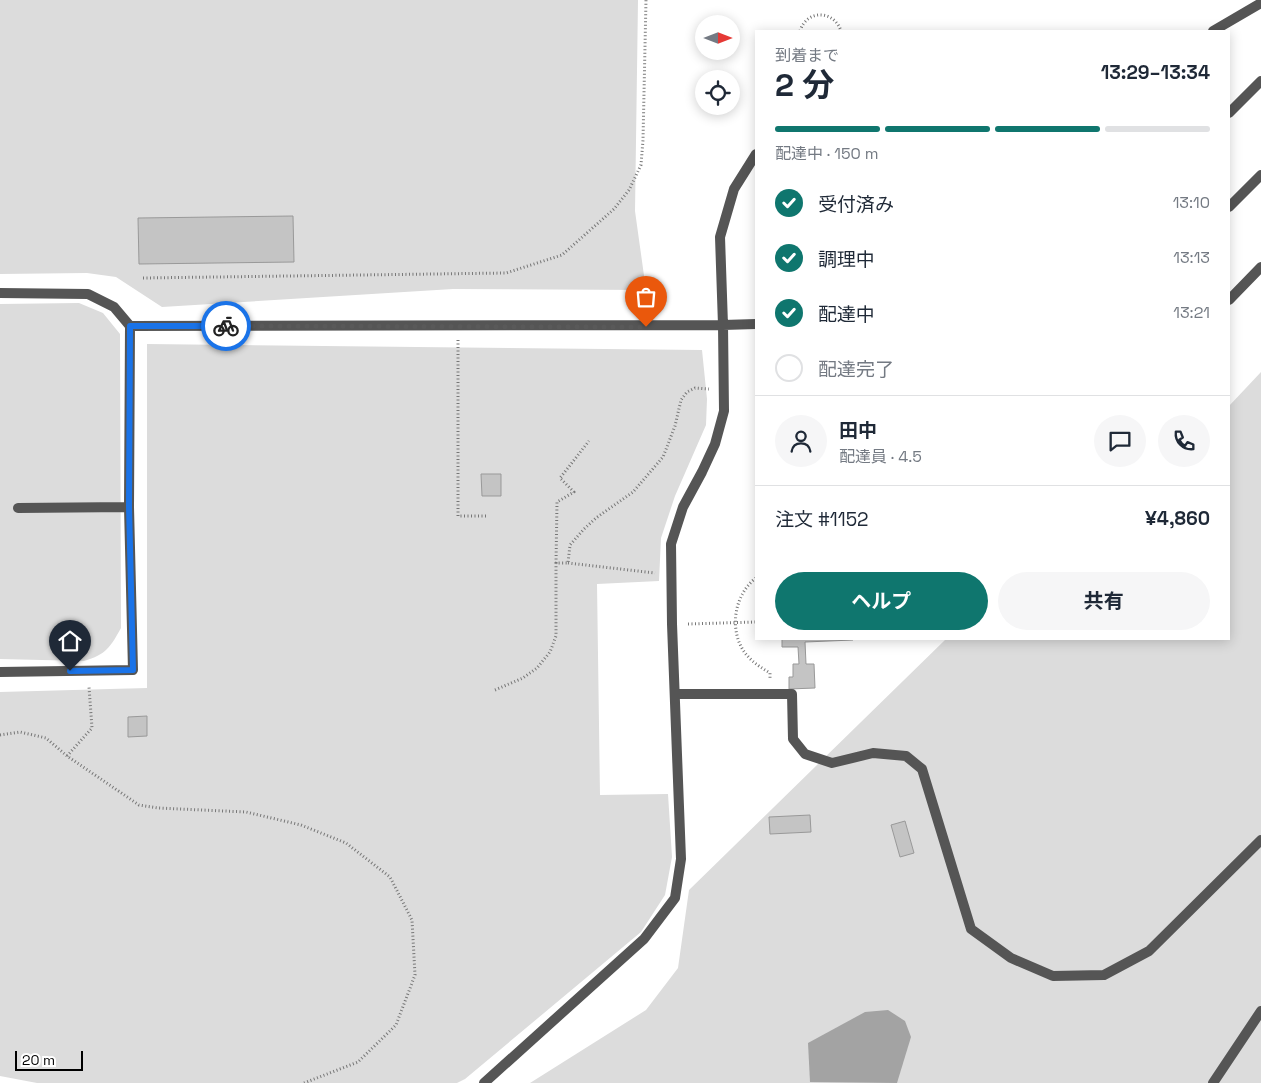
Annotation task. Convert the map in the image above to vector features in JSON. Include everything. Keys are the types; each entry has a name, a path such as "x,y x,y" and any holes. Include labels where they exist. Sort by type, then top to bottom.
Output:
{"lane":[{"path":"1215,30 1261,3"},
{"path":"1230,112 1261,81"},
{"path":"484,1083 644,939 675,898 682,859 670,544 683,506 715,444 724,411 720,237 734,189 755,156"},
{"path":"1230,206 1261,174"},
{"path":"1230,299 1261,267"},
{"path":"0,293 88,294 114,307 130,326 129,506 133,670 0,672"},
{"path":"130,326 458,327 755,324"},
{"path":"18,508 129,506"},
{"path":"675,694 792,694 793,739 805,754 832,762 873,753 906,756 922,769 971,929 1010,958 1053,976 1104,975 1149,951 1261,840"},
{"path":"1213,1083 1261,1011"}],"path":[{"path":"143,278 506,273 562,254 614,209 629,190 641,165 646,0"},
{"path":"801,30 806,20 819,14 833,18 838,23 841,30"},
{"path":"458,327 458,516 488,516"},
{"path":"568,563 570,545 584,529 596,518 633,492 663,456 675,426 681,400 687,392 695,388 724,389"},
{"path":"495,690 523,678 538,668 550,652 556,636 558,502 574,492 560,478 590,441"},
{"path":"556,563 656,573"},
{"path":"755,579 742,594 736,612 736,631 742,649 755,664 770,673 771,694"},
{"path":"672,624 755,622"},
{"path":"67,756 92,728 88,671"},
{"path":"0,735 20,732 46,738 67,756 139,805 158,808 246,812 302,825 346,843 390,877 412,920 415,975 396,1024 358,1062 304,1083"}],"shaded area":[{"path":"0,0 638,0 635,211 646,290 453,289 162,307 116,277 87,273 0,274"},
{"path":"79,303 103,313 120,334 121,628 103,653 84,661 0,659 0,304"},
{"path":"147,344 702,350 707,399 706,425 675,496 661,538 659,581 597,584 600,795 668,794 672,857 665,895 641,932 465,1079 457,1083 37,1083 0,1076 0,692 147,688"},
{"path":"1261,372 1261,1083 530,1083 646,1010 678,968 689,890 945,640 1230,640 1230,405"},
{"path":"888,1010 905,1021 911,1037 897,1083 810,1082 808,1043 865,1012"}],"building":[{"path":"293,216 294,262 139,264 138,218"},
{"path":"481,474 501,474 501,496 482,496"},
{"path":"782,640 853,640 805,642 806,664 814,664 815,688 789,689 789,677 793,677 793,664 799,664 798,647 782,647"},
{"path":"147,716 147,736 128,737 128,717"},
{"path":"810,815 811,832 770,834 769,817"},
{"path":"905,821 914,853 900,857 891,825"}],"way so far":[{"path":"226,326 646,327"}],"route":[{"path":"70,671 133,670 129,506 130,326 226,326"}]}
